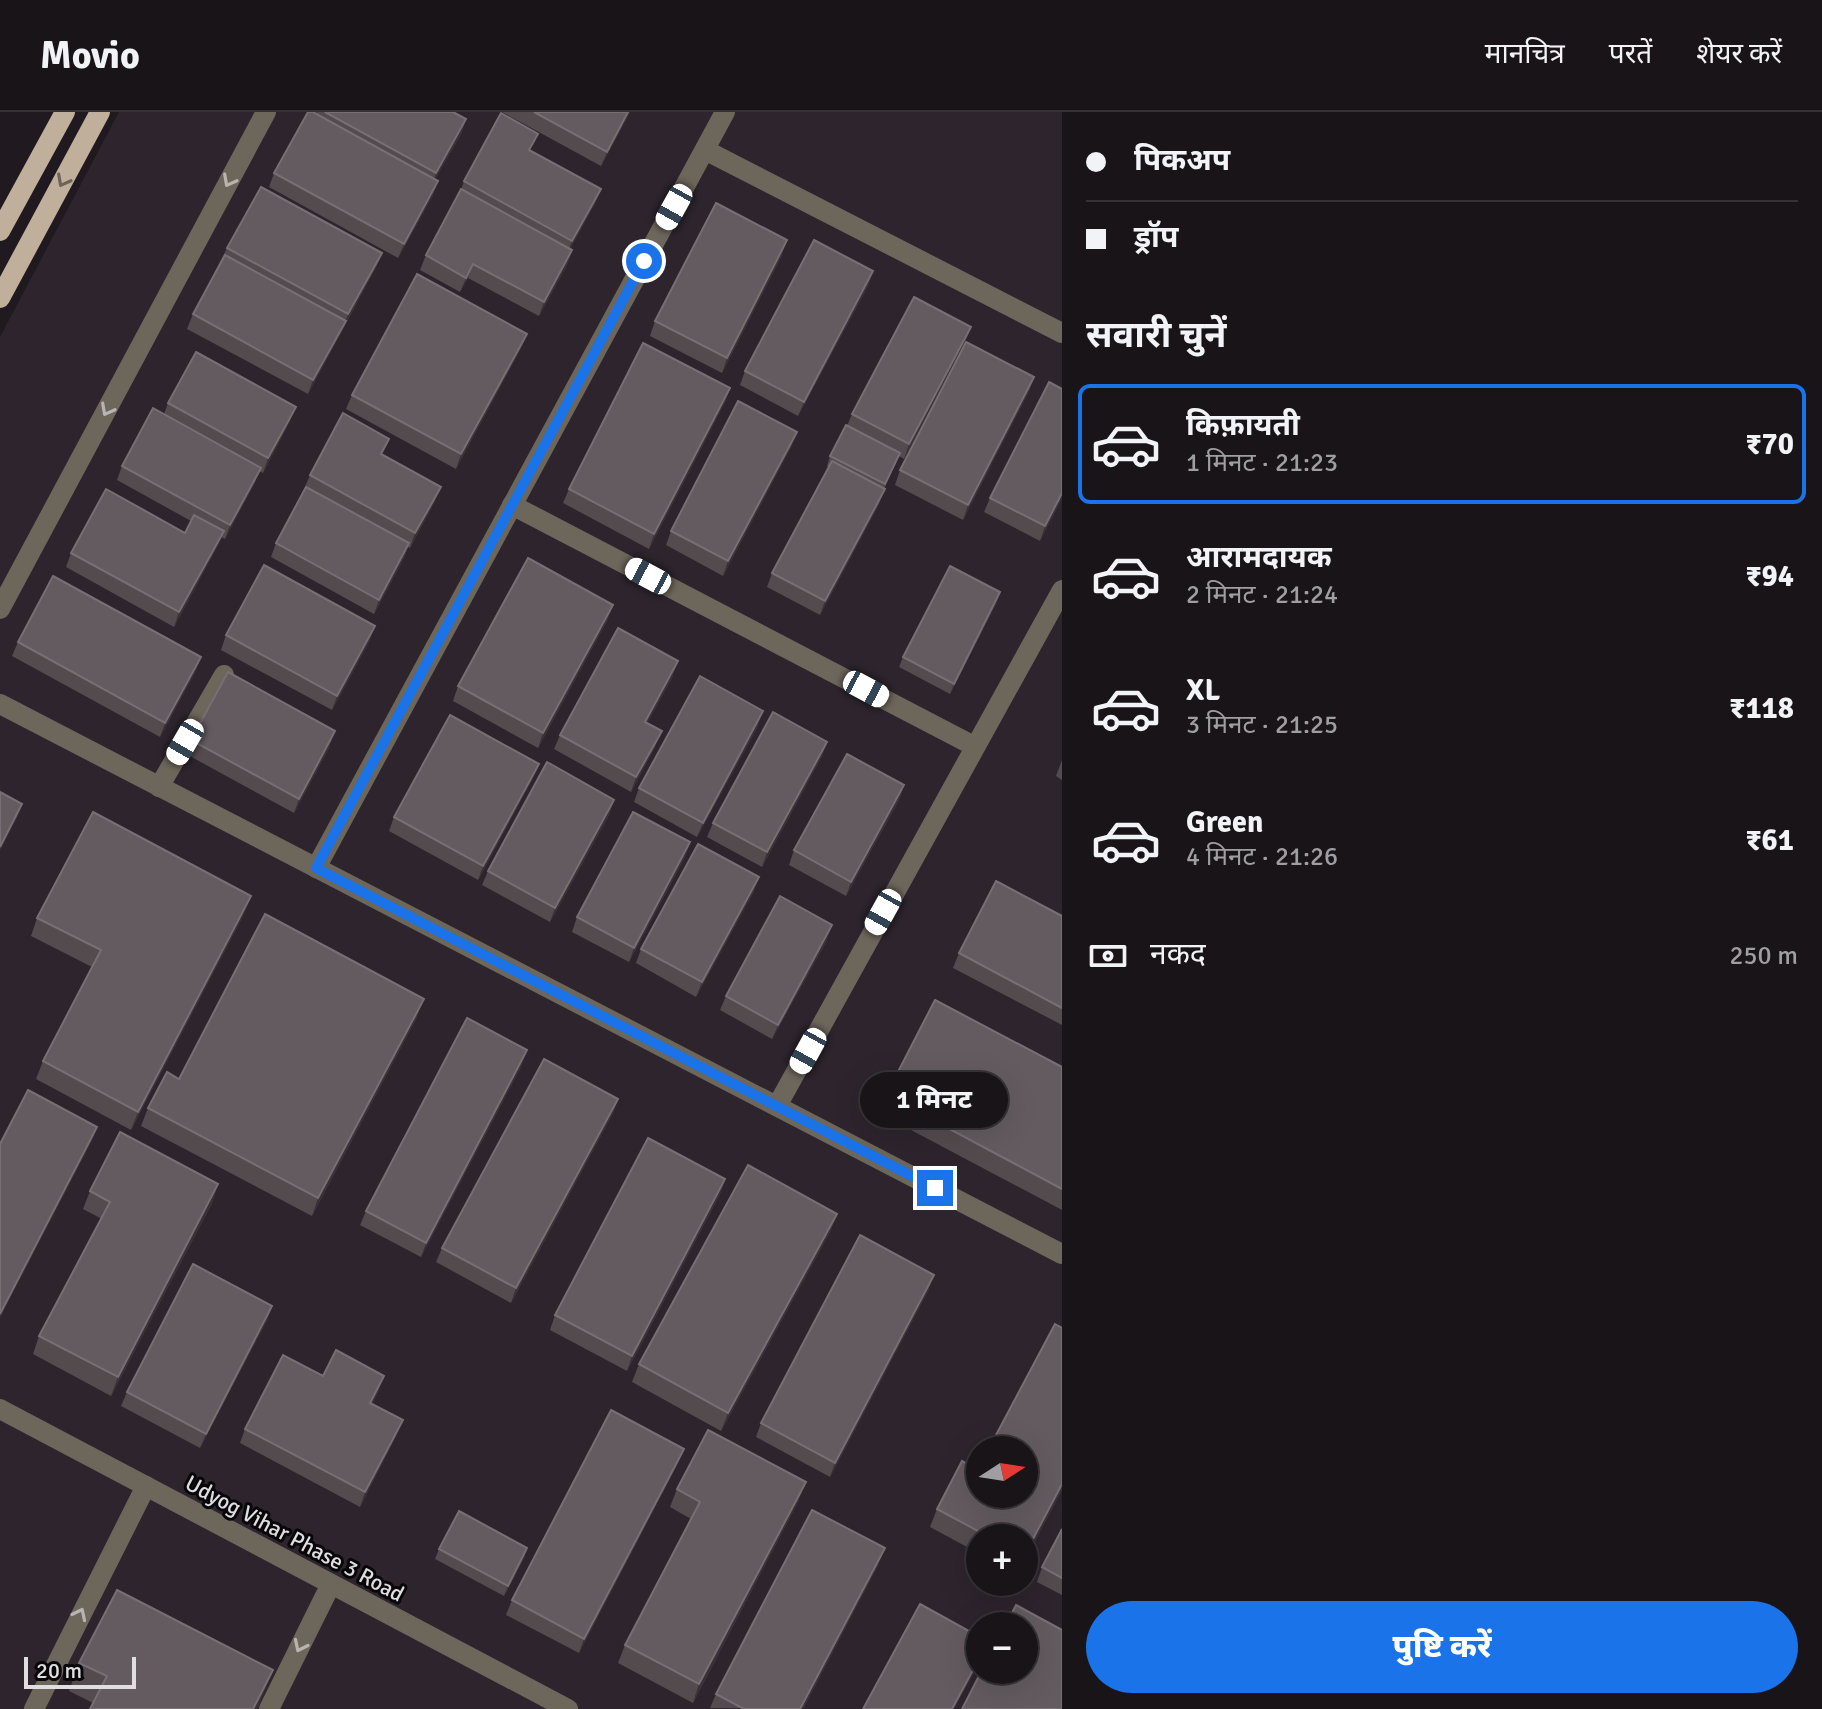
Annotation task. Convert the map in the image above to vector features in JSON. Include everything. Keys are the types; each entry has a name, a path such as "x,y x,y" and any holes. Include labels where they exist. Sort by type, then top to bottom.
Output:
{"main road":[{"path":"0,231 65,112"},
{"path":"0,298 100,112"}],"lane":[{"path":"0,609 266,112"},
{"path":"316,868 725,112"},
{"path":"705,150 1062,333"},
{"path":"512,505 974,746"},
{"path":"777,1106 1062,590"},
{"path":"159,787 224,675"},
{"path":"0,704 1062,1254"},
{"name":"Udyog Vihar Phase 3 Road","path":"0,1409 568,1709"},
{"path":"34,1709 146,1486"},
{"path":"269,1709 331,1584"}],"shaded area":[{"path":"119,112 1062,112 1062,1709 0,1709 0,337"}],"building":[{"path":"308,112 438,181 404,244 274,173"},
{"path":"325,112 453,112 466,119 436,173"},
{"path":"534,112 628,112 607,152"},
{"path":"501,113 538,134 529,150 601,189 572,241 464,181"},
{"path":"261,187 382,253 348,314 227,248"},
{"path":"461,189 572,250 544,302 473,264 466,278 426,255"},
{"path":"716,203 787,240 727,358 655,321"},
{"path":"814,240 873,271 804,402 745,371"},
{"path":"225,255 346,321 313,380 193,314"},
{"path":"417,274 527,334 461,454 352,395"},
{"path":"914,297 971,327 909,444 852,414"},
{"path":"966,342 1034,377 968,505 900,470"},
{"path":"643,343 730,388 654,534 569,489"},
{"path":"196,352 296,407 268,458 168,403"},
{"path":"1049,382 1062,389 1062,493 1045,526 990,498"},
{"path":"738,401 797,432 728,561 671,531"},
{"path":"153,408 261,468 230,525 122,466"},
{"path":"343,413 389,439 381,454 441,487 415,533 310,475"},
{"path":"846,425 900,453 885,484 830,456"},
{"path":"832,461 885,489 825,601 772,573"},
{"path":"306,487 409,543 379,600 276,543"},
{"path":"106,489 185,533 194,515 224,531 179,612 71,553"},
{"path":"528,558 613,605 543,733 458,686"},
{"path":"264,565 375,626 337,696 226,635"},
{"path":"950,566 1000,592 954,684 903,657"},
{"path":"53,576 201,657 165,723 18,642"},
{"path":"618,628 678,661 645,722 662,731 636,777 560,735"},
{"path":"228,672 335,731 299,799 191,740"},
{"path":"700,676 763,711 703,823 639,788"},
{"path":"773,712 827,742 767,852 713,823"},
{"path":"450,715 539,764 483,866 394,817"},
{"path":"847,754 904,785 851,882 794,850"},
{"path":"547,762 614,800 555,908 488,871"},
{"path":"0,792 22,804 0,847"},
{"path":"93,812 251,896 138,1112 43,1061 101,950 37,918"},
{"path":"633,812 690,842 634,948 577,917"},
{"path":"698,844 759,877 702,982 641,949"},
{"path":"996,881 1062,916 1062,1008 959,953"},
{"path":"780,896 832,925 778,1025 726,996"},
{"path":"265,914 424,999 318,1198 148,1108 167,1072 179,1079"},
{"path":"935,1000 1062,1067 1062,1189 886,1095"},
{"path":"467,1018 527,1050 426,1243 366,1211"},
{"path":"544,1059 618,1099 516,1288 442,1248"},
{"path":"28,1090 97,1127 0,1314 0,1144"},
{"path":"120,1132 218,1184 118,1377 39,1336 110,1202 90,1191"},
{"path":"648,1138 725,1179 632,1356 555,1315"},
{"path":"748,1165 837,1214 728,1413 639,1364"},
{"path":"860,1235 934,1275 835,1463 761,1423"},
{"path":"193,1264 272,1306 206,1434 127,1392"},
{"path":"1055,1324 1062,1328 1062,1484 1038,1529 1038,1524 966,1525 937,1509 962,1461 966,1463 966,1508 1038,1508 1038,1436 995,1436"},
{"path":"336,1350 384,1376 370,1403 403,1420 365,1492 245,1429 283,1355 323,1376"},
{"path":"611,1410 684,1449 584,1639 512,1600"},
{"path":"708,1430 806,1482 699,1684 625,1645 700,1502 677,1489"},
{"path":"812,1510 885,1548 800,1709 744,1709 716,1694"},
{"path":"459,1511 527,1548 508,1586 439,1549"},
{"path":"1062,1529 1062,1578 1042,1567"},
{"path":"117,1590 273,1670 253,1709 90,1709 107,1676 79,1663"},
{"path":"920,1604 966,1629 966,1683 952,1709 863,1709"},
{"path":"1016,1605 1029,1612 1012,1612"},
{"path":"1038,1617 1062,1630 1062,1709 962,1709 975,1684 1038,1684"}],"route":[{"path":"644,261 316,868 935,1188"}]}
